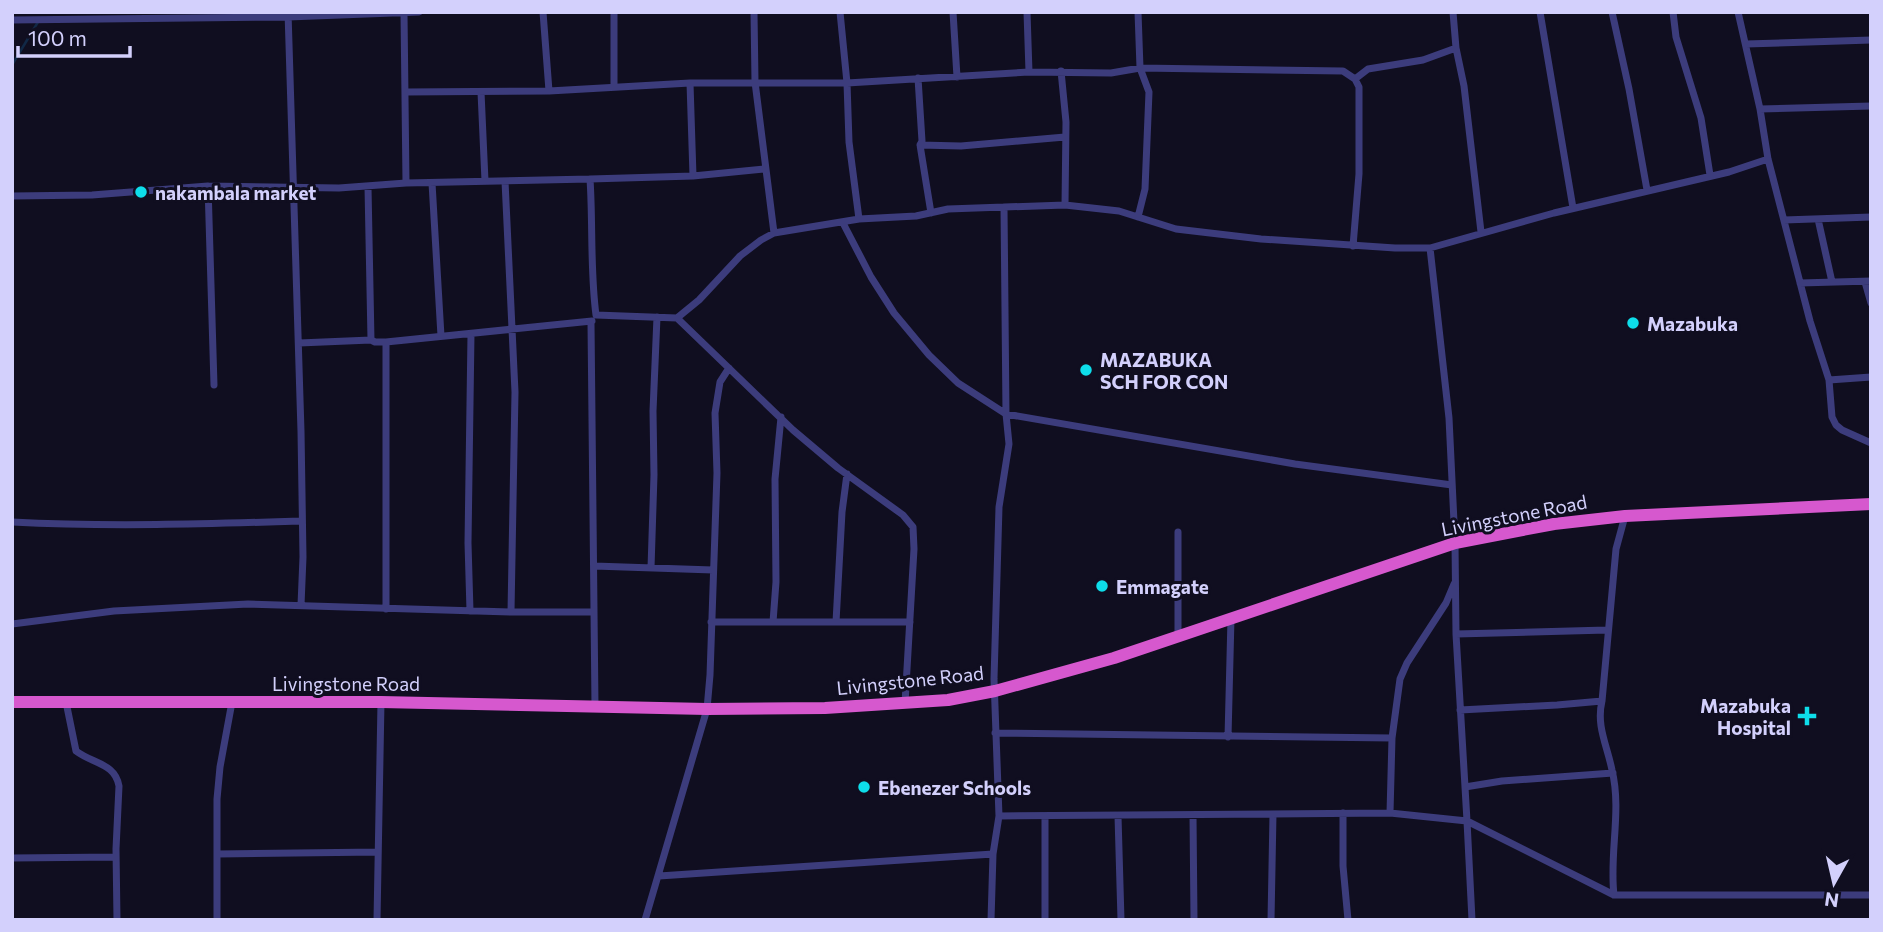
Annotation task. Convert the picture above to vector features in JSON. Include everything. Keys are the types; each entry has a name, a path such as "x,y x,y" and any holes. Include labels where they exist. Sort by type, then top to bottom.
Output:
{"highway":[{"name":"Livingstone Road","path":"12,702 381,702 707,709 905,704 995,691 1114,658 1455,543 1554,524 1625,516 1871,504"}],"street":[{"path":"12,20 419,12"},
{"path":"543,12 549,91"},
{"path":"614,12 614,86"},
{"path":"754,12 755,82 774,233"},
{"path":"839,12 847,83 849,142 859,219"},
{"path":"953,12 957,77"},
{"path":"1027,12 1029,72"},
{"path":"1138,12 1140,68 1149,92 1145,189 1138,217"},
{"path":"1453,12 1481,232"},
{"path":"1540,12 1573,208"},
{"path":"1612,12 1647,190"},
{"path":"1673,12 1676,37 1701,118 1710,175"},
{"path":"1738,12 1760,109 1768,159 1816,344 1829,380 1830,410 1836,425 1871,443"},
{"path":"404,13 406,183"},
{"path":"288,15 299,343 301,606"},
{"path":"1746,44 1871,40"},
{"path":"1355,79 1368,69 1423,60 1457,48"},
{"path":"406,92 549,91 690,83 847,83 1029,72 1111,73 1140,68 1343,71 1355,79 1359,87 1359,174 1353,246"},
{"path":"1061,71 1066,121 1065,205"},
{"path":"918,78 920,145 930,213"},
{"path":"690,83 693,176"},
{"path":"481,92 485,181"},
{"path":"1760,109 1871,106"},
{"path":"920,145 961,146 1065,138"},
{"path":"677,318 699,300 740,256 761,240 774,233 859,219 916,216 948,209 1065,205 1119,211 1177,229 1261,239 1430,248 1573,208 1729,172 1768,159"},
{"path":"12,196 92,195 208,186 368,187 406,183 693,176 765,169"},
{"path":"590,179 596,315 591,323 595,706"},
{"path":"505,181 515,419 511,612"},
{"path":"432,183 441,336"},
{"path":"208,186 214,385"},
{"path":"368,187 371,340"},
{"path":"991,920 993,854 999,816 995,691 999,507 1009,444 1006,414 1004,207"},
{"path":"1784,220 1871,217"},
{"path":"1818,219 1832,282"},
{"path":"843,223 882,295 929,355 958,383 1006,414 1295,464 1452,485"},
{"path":"1430,248 1449,418 1456,634 1472,920"},
{"path":"1800,283 1868,281 1871,303"},
{"path":"596,315 677,318 793,430 903,515 913,527 905,704"},
{"path":"651,568 657,317"},
{"path":"299,343 371,340 386,342 591,323"},
{"path":"470,611 468,543 471,334"},
{"path":"386,342 386,609"},
{"path":"645,920 707,709 717,473 715,413 720,382 729,368"},
{"path":"1829,380 1871,377"},
{"path":"773,622 776,582 775,479 781,417"},
{"path":"836,622 842,512 847,474"},
{"path":"1614,895 1611,873 1616,841 1613,773 1598,716 1602,701 1616,550 1625,516"},
{"path":"12,522 79,525 302,520"},
{"path":"1178,532 1178,636"},
{"path":"594,566 713,570"},
{"path":"1390,813 1392,738 1401,679 1407,663 1446,603 1456,580"},
{"path":"12,624 114,611 189,606 594,612"},
{"path":"1228,737 1231,618"},
{"path":"711,622 910,622"},
{"path":"1456,634 1607,630"},
{"path":"1460,710 1602,701"},
{"path":"66,702 76,751 111,768 118,776 117,920"},
{"path":"217,920 217,799 232,702"},
{"path":"377,920 381,702"},
{"path":"995,733 1392,738"},
{"path":"1465,788 1502,781 1613,773"},
{"path":"1343,813 1343,866 1348,920"},
{"path":"999,816 1390,813 1467,821 1614,895 1871,895"},
{"path":"1271,920 1273,814"},
{"path":"1193,815 1194,920"},
{"path":"1045,816 1045,920"},
{"path":"1118,816 1121,920"},
{"path":"218,854 378,852"},
{"path":"659,876 993,854"},
{"path":"12,858 116,857"}],"waterway":[{"path":"12,65 38,22"}],"place":[{"name":"nakambala market","path":"141,192"},
{"name":"Mazabuka","path":"1633,323"},
{"name":"MAZABUKA SCH FOR CON","path":"1086,370"},
{"name":"Emmagate","path":"1102,586"},
{"name":"Mazabuka Hospital","path":"1807,716"},
{"name":"Ebenezer Schools","path":"864,787"}]}
